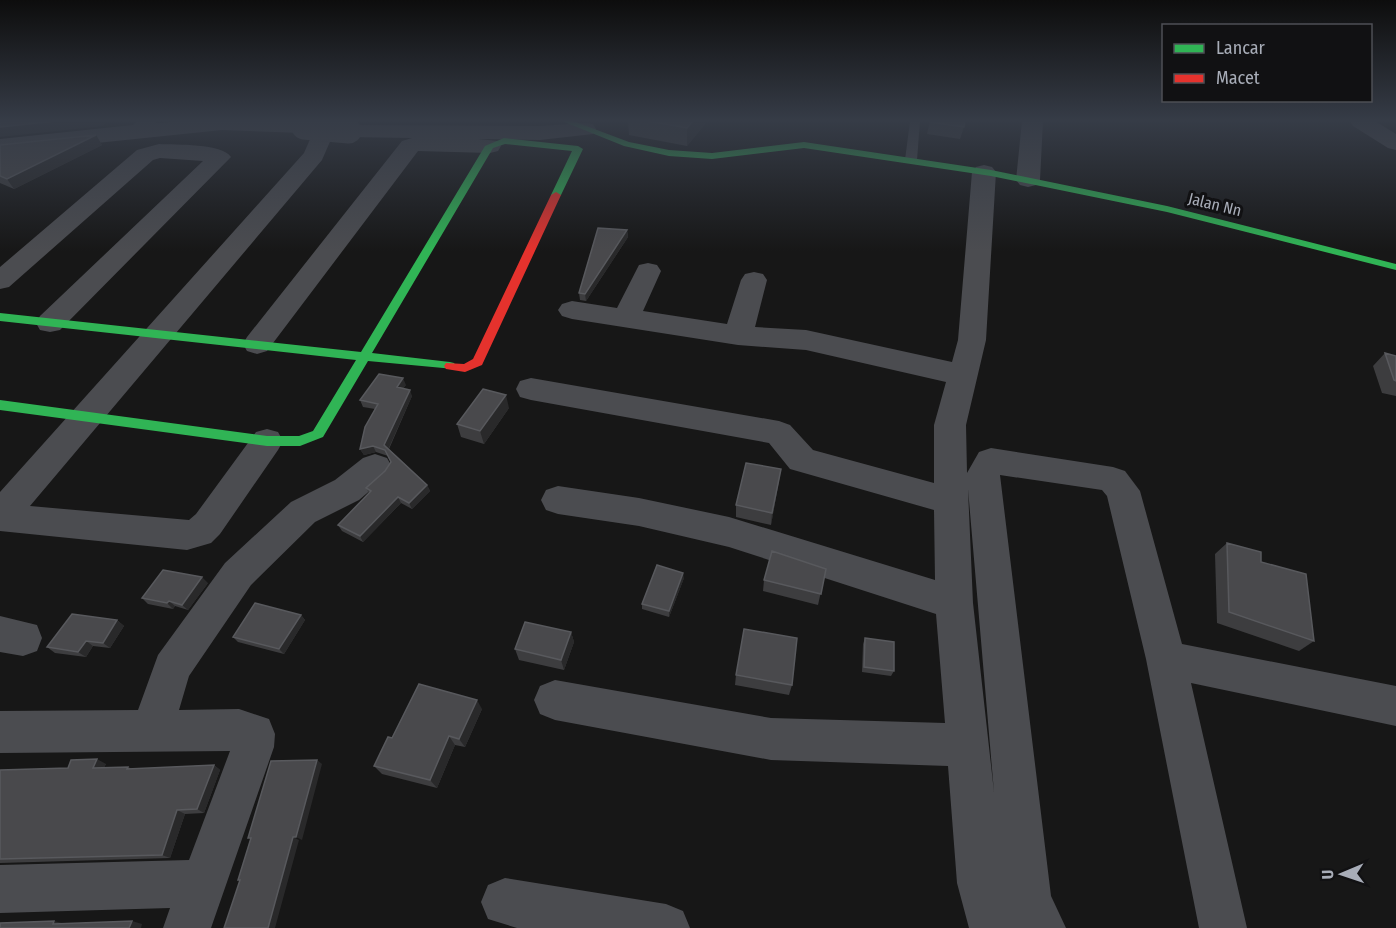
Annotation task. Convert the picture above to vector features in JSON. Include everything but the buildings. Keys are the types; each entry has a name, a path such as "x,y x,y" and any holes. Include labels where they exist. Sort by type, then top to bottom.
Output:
{"street":[{"path":"0,281 134,164"},
{"path":"50,323 213,164"},
{"path":"0,517 306,164"},
{"path":"257,344 396,164"},
{"path":"0,405 267,441 298,443 309,441 318,434 479,164"},
{"path":"0,317 465,368 478,362 572,164"},
{"name":"Jalan Nn","path":"938,164 1028,180 1177,211 1396,267"},
{"path":"1028,180 1029,164"},
{"path":"984,172 972,340 950,425 954,603 981,883 989,927"},
{"path":"626,318 648,271"},
{"path":"738,335 754,280"},
{"path":"572,310 738,335 806,340 964,375"},
{"path":"531,389 779,433 802,460 951,501"},
{"path":"0,517 187,536 198,533 208,524 267,441"},
{"path":"1042,928 1028,902 983,474 991,461 1102,477 1113,480 1123,491 1166,659 1223,928"},
{"path":"152,731 172,668 238,574 303,512 347,490 375,467"},
{"path":"558,500 639,512 729,532 954,603"},
{"path":"1166,659 1396,706"},
{"path":"555,700 771,739 967,745"},
{"path":"0,732 239,730 254,734 253,747 187,928"},
{"path":"0,889 202,884"},
{"path":"505,902 635,925"}],"traffic: fast":[{"path":"0,405 267,441 300,441 318,434 479,164"},
{"path":"556,195 571,164"},
{"path":"933,164 991,173 1167,209 1396,267"},
{"path":"0,317 450,366"}],"traffic: jam":[{"path":"450,366 465,368 478,362 556,195"}]}
